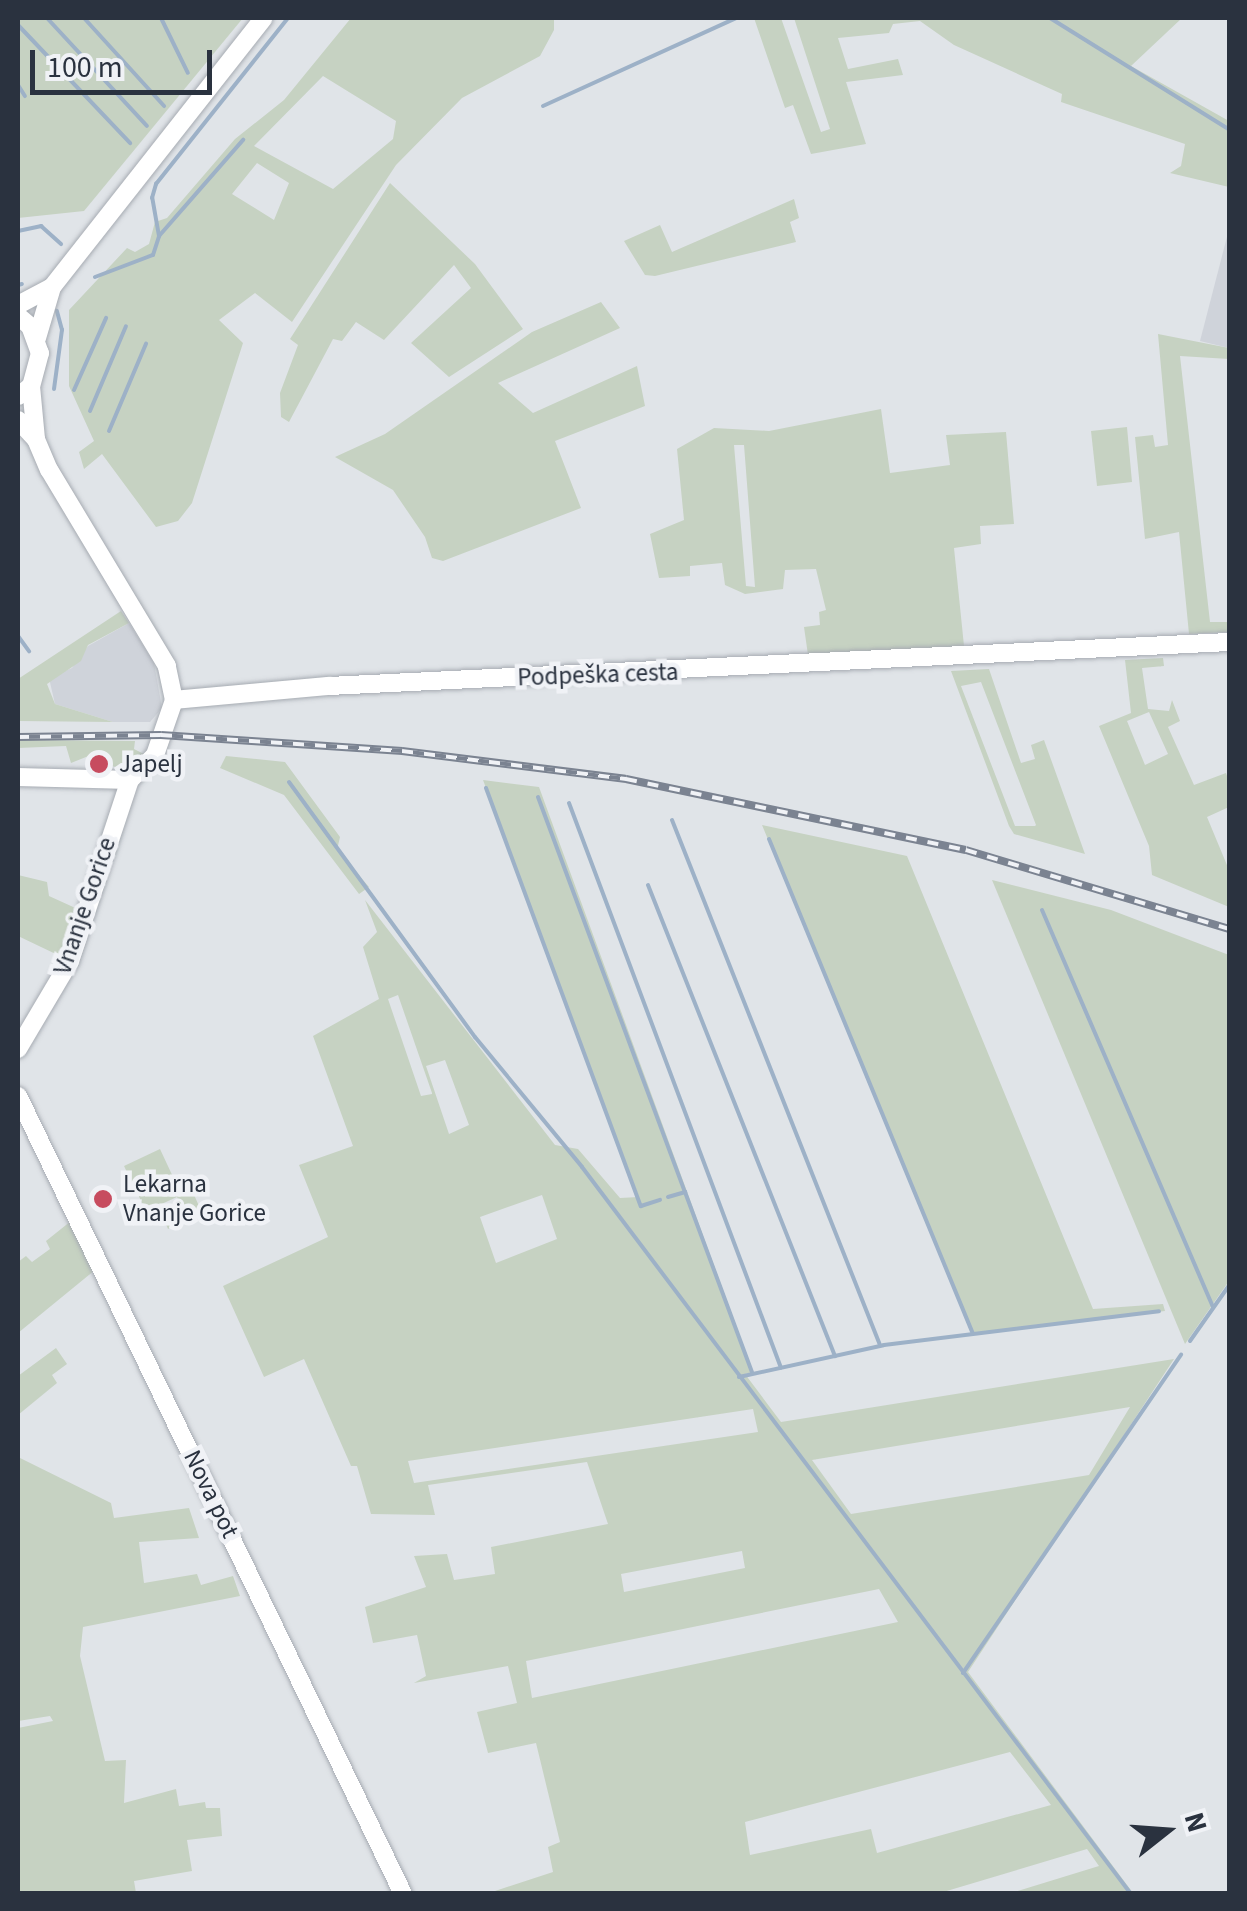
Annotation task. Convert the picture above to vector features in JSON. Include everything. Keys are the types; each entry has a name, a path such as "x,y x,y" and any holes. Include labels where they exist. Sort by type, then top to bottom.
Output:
{"main road":[{"path":"18,778 121,781 154,755 174,700 167,666 67,508 36,439 24,391 39,367 37,338 52,286 264,18"},
{"path":"18,305 52,286"},
{"path":"18,316 37,338"},
{"path":"18,420 36,439"},
{"name":"Podpeška cesta","path":"174,700 329,686 1230,642"},
{"name":"Vnanje Gorice","path":"18,1049 70,962 116,812 121,781"},
{"name":"Nova pot","path":"18,1096 403,1894"}],"shaded area":[{"path":"1229,229 1229,348 1200,341"},
{"path":"129,623 154,663 162,708 150,722 113,722 55,704 49,678 72,668 88,646"}],"green space":[{"path":"18,18 243,18 84,211 18,218"},
{"path":"351,18 554,18 554,30 540,56 462,98 396,165 292,322 255,293 219,320 243,343 192,503 178,521 156,527 102,454 84,469 79,452 94,441 69,386 69,310 127,248 135,252 149,244 155,222 167,218 235,139 284,100","holes":["323,76 396,121 393,139 333,189 254,146","257,163 289,183 274,220 232,194"]},
{"path":"754,18 781,18 821,132 830,129 794,18 1182,18 1131,66 1229,121 1229,187 1170,173 1181,166 1185,144 1061,102 1062,94 954,45 920,21 893,24 889,33 838,38 848,69 898,59 903,75 846,82 866,144 811,154 793,105 785,108"},
{"path":"390,183 475,264 523,329 449,377 411,343 471,288 454,265 384,340 356,322 342,341 333,339 289,422 281,417 280,393 298,345 290,339"},
{"path":"794,199 799,218 790,222 796,242 655,276 645,275 624,241 660,225 672,252"},
{"path":"601,302 620,328 498,383 533,413 637,366 645,406 555,441 581,508 443,561 432,558 425,537 393,490 335,457 385,434 532,332"},
{"path":"1158,334 1229,348 1229,359 1180,356 1210,622 1229,622 1229,632 1189,634 1179,532 1145,539 1135,437 1153,435 1155,447 1168,445"},
{"path":"881,409 890,473 950,465 946,435 1006,432 1014,524 980,526 981,544 954,548 964,646 808,655 804,627 820,625 819,612 826,610 816,569 785,570 783,589 745,594 725,585 722,563 690,566 690,576 659,578 650,534 684,520 677,449 714,428 769,431","holes":["734,445 744,445 755,587 746,586"]},
{"path":"1127,427 1132,482 1097,486 1091,431"},
{"path":"121,611 129,623 88,645 81,661 47,684 55,704 113,722 18,721 18,679"},
{"path":"1163,658 1164,666 1142,668 1148,709 1169,711 1172,700 1180,721 1168,727 1194,785 1226,773 1229,807 1207,817 1229,870 1229,907 1152,875 1149,846 1099,726 1131,713 1125,660","holes":["1149,712 1168,754 1145,765 1127,721"]},
{"path":"989,669 1021,763 1035,759 1031,745 1044,740 1085,854 1014,834 951,671","holes":["981,682 1036,825 1015,826 961,686"]},
{"path":"18,740 135,741 134,749 144,754 124,768 95,764 91,755 71,763 66,746 18,748"},
{"path":"226,756 285,762 340,837 337,850 369,887 359,894 284,795 220,768"},
{"path":"483,780 539,787 753,1372 745,1374 781,1422 1174,1359 968,1672 1133,1893 1011,1893 1099,1866 1087,1849 940,1893 489,1893 553,1872 548,1847 560,1842 536,1743 488,1753 477,1712 517,1703 508,1666 414,1683 426,1676 417,1635 373,1643 365,1607 426,1587 414,1556 447,1554 454,1580 495,1574 491,1547 608,1524 587,1462 428,1485 435,1515 371,1514 357,1466 351,1466 304,1359 264,1377 223,1286 328,1237 299,1165 353,1146 313,1036 379,999 363,947 377,932 365,900 555,1145 578,1149 620,1198 639,1197","holes":["398,995 432,1093 421,1096 388,999","445,1060 469,1125 449,1134 426,1066","542,1195 557,1239 496,1263 480,1217","1130,1407 1089,1475 851,1514 812,1460","753,1409 758,1432 414,1483 408,1461","742,1551 745,1568 624,1592 621,1574","879,1589 898,1622 532,1698 526,1661","1010,1752 1051,1805 877,1853 871,1829 750,1855 745,1822"]},
{"path":"762,825 907,856 1093,1309 1163,1304 1165,1311 973,1335"},
{"path":"18,875 47,882 49,896 82,911 62,957 18,936"},
{"path":"992,880 1111,910 1229,955 1229,1281 1185,1344"},
{"path":"160,1149 181,1194 192,1190 202,1213 168,1229 165,1222 184,1212 177,1197 146,1211 124,1166"},
{"path":"71,1221 95,1270 18,1333 18,1262 26,1256 32,1262 50,1249 46,1241"},
{"path":"56,1348 67,1364 52,1375 57,1383 18,1415 18,1376"},
{"path":"18,1457 111,1503 114,1518 189,1508 199,1538 139,1542 144,1583 197,1574 201,1585 233,1576 240,1596 83,1627 80,1656 105,1761 126,1760 124,1803 176,1789 179,1806 205,1802 206,1808 220,1808 222,1836 187,1840 192,1871 134,1881 136,1893 18,1893 18,1728 53,1721 50,1716 18,1721"}],"waterway":[{"path":"47,18 147,126"},
{"path":"84,18 164,106"},
{"path":"161,18 188,73"},
{"path":"159,236 152,198 156,184 288,18"},
{"path":"543,106 736,18"},
{"path":"1050,18 1230,130"},
{"path":"18,25 130,143"},
{"path":"18,85 25,96"},
{"path":"95,277 153,255 159,236 243,140"},
{"path":"18,231 41,226 61,244"},
{"path":"18,285 22,284"},
{"path":"54,389 62,330 57,311"},
{"path":"74,390 106,318"},
{"path":"90,411 126,326"},
{"path":"109,431 146,344"},
{"path":"18,636 29,651"},
{"path":"289,782 475,1037 582,1167 1131,1894"},
{"path":"486,788 641,1206 660,1200"},
{"path":"538,797 685,1192"},
{"path":"569,803 781,1368"},
{"path":"672,820 880,1345"},
{"path":"769,839 973,1334"},
{"path":"648,885 835,1356"},
{"path":"1042,910 1213,1307"},
{"path":"668,1197 685,1192 752,1372"},
{"path":"1190,1341 1230,1284"},
{"path":"739,1377 884,1345 1159,1311"},
{"path":"963,1673 1181,1355"}],"railway":[{"path":"18,737 161,735 402,751 626,779 966,850 1230,929"}],"place":[{"name":"Japelj","path":"99,764"},
{"name":"Lekarna Vnanje Gorice","path":"103,1199"}]}
